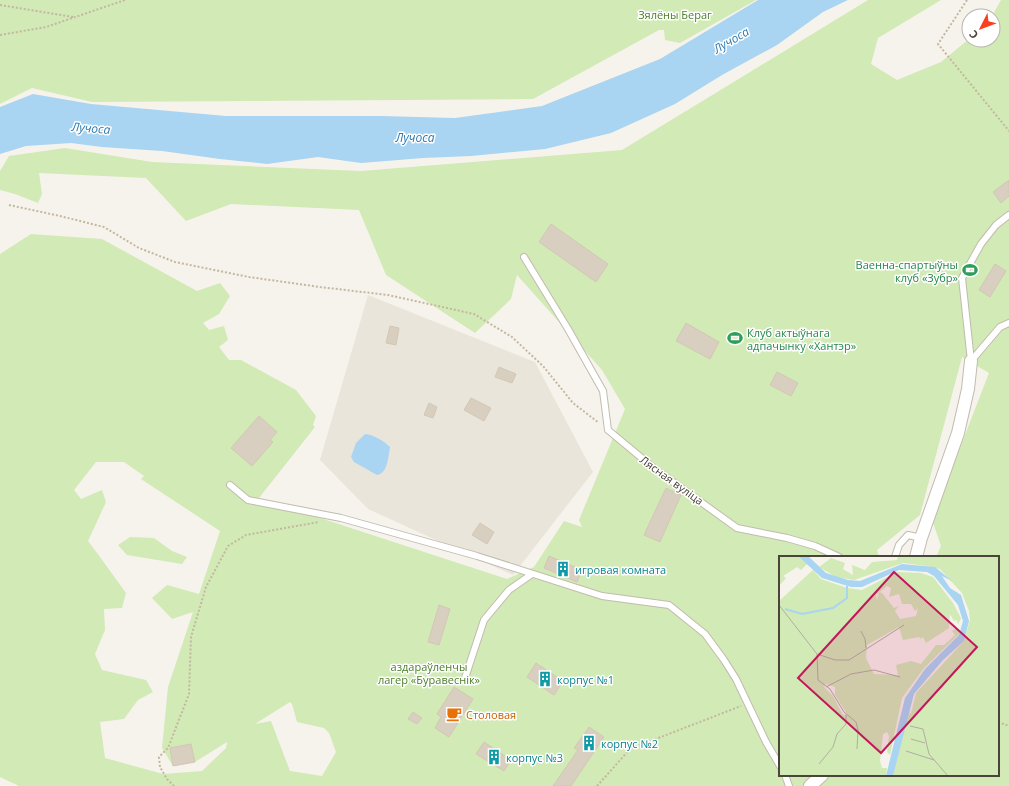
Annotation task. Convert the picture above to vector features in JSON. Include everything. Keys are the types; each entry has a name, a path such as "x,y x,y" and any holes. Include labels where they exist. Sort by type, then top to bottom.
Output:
{"street":[{"path":"916,556 920,538 958,432 968,389 971,361"},
{"path":"810,786 821,776"}],"lane":[{"path":"971,361 962,278 981,244 996,225 1009,215"},
{"path":"524,257 568,329 603,391 608,430"},
{"path":"971,361 1000,327 1009,323"},
{"name":"Лясная вуліца","path":"608,430 655,469 737,528 787,538 815,546 837,556"},
{"path":"230,485 248,500 341,518 477,556 602,596 669,605 704,634 724,660 736,679 766,742 779,764"},
{"path":"895,556 899,545 908,535 920,538"},
{"path":"465,678 484,620 509,590 532,574"},
{"path":"785,776 789,786"}],"path":[{"path":"0,35 46,27 125,0"},
{"path":"967,0 938,44 1009,131"},
{"path":"0,5 74,18"},
{"path":"9,205 104,227 139,248 175,262 249,277 388,295 474,314 512,337 542,366 573,403 608,430"},
{"path":"174,786 167,779 160,767 159,757 168,748 189,694 191,637 206,587 228,546 246,535 319,522"},
{"path":"597,786 630,749 747,703"},
{"path":"999,722 1009,726"}],"shaded area":[{"path":"368,295 535,362 593,472 513,575 368,509 320,460"}],"green space":[{"name":"Зялёны Бераг","path":"0,0 756,0 680,43 665,40 664,30 659,30 533,99 92,102 32,88 0,104"},
{"name":"аздараўленчы лагер «Буравеснік»","path":"868,0 941,0 878,38 871,64 897,80 941,62 961,46 961,48 1001,48 1001,8 996,8 1001,0 1009,0 1009,786 19,786 0,777 0,254 31,234 102,239 197,291 220,283 230,296 219,314 203,323 209,330 224,326 228,340 219,347 229,360 241,360 296,390 316,416 313,425 315,427 259,498 507,579 534,567 564,521 582,527 579,520 625,409 602,370 517,275 511,299 475,333 386,275 359,210 231,204 186,221 146,178 39,173 42,194 38,203 0,190 0,171 9,156 65,148 152,162 361,171 622,150","holes":["96,462 124,462 144,476 141,479 220,531 199,594 167,585 152,598 172,619 193,612 168,687 162,748 173,766 195,762 227,742 226,748 202,771 163,774 105,758 100,722 124,719 138,700 153,692 146,680 102,670 95,654 105,630 104,609 122,608 126,593 88,541 106,502 102,490 81,499 74,490","290,702 292,704 297,722 324,728 329,733 336,752 322,776 290,771 271,721 255,724"]},
{"path":"130,537 154,538 172,551 187,557 182,564 127,555 118,545"}],"water":[{"name":"Лучоса","path":"758,0 848,0 823,12 777,45 722,75 675,104 611,133 545,149 471,156 361,163 318,157 267,164 162,151 102,147 71,143 26,146 0,154 0,107 33,94 91,104 226,116 381,116 455,118 542,106 660,59"},
{"path":"365,434 379,439 390,447 388,460 381,474 377,475 354,462 351,457 356,443"}],"building":[{"path":"1009,180 1009,196 1001,203 993,192"},
{"path":"551,224 608,264 596,282 539,242"},
{"path":"995,264 1006,271 990,297 979,290"},
{"path":"686,323 719,342 710,359 676,341"},
{"path":"390,326 399,328 396,345 386,343"},
{"path":"499,367 516,374 512,383 495,377"},
{"path":"777,372 798,383 791,396 770,385"},
{"path":"471,398 491,408 484,421 464,410"},
{"path":"429,403 437,407 433,418 424,415"},
{"path":"259,416 277,432 270,440 273,442 252,466 231,448"},
{"path":"666,488 681,495 660,542 644,535"},
{"path":"480,523 494,532 487,544 472,535"},
{"name":"игровая комната","path":"549,556 582,570 577,582 544,568"},
{"path":"439,605 450,609 439,645 428,642"},
{"name":"корпус №1","path":"536,663 563,681 554,695 527,677"},
{"path":"454,687 473,699 449,737 435,728 441,717 437,714"},
{"path":"413,712 422,718 417,724 408,719"},
{"path":"589,727 604,737 571,786 553,786 578,750 574,748"},
{"name":"корпус №3","path":"484,742 511,760 504,771 476,754"},
{"path":"191,744 195,762 173,766 170,748"}],"place":[{"name":"Ваенна-спартыўны клуб «Зубр»","path":"970,270"},
{"name":"Клуб актыўнага адпачынку «Хантэр»","path":"735,338"},
{"name":"игровая комната","path":"563,569"},
{"name":"корпус №1","path":"545,679"},
{"name":"Столовая","path":"454,714"},
{"name":"корпус №2","path":"589,743"},
{"name":"корпус №3","path":"494,757"}]}
